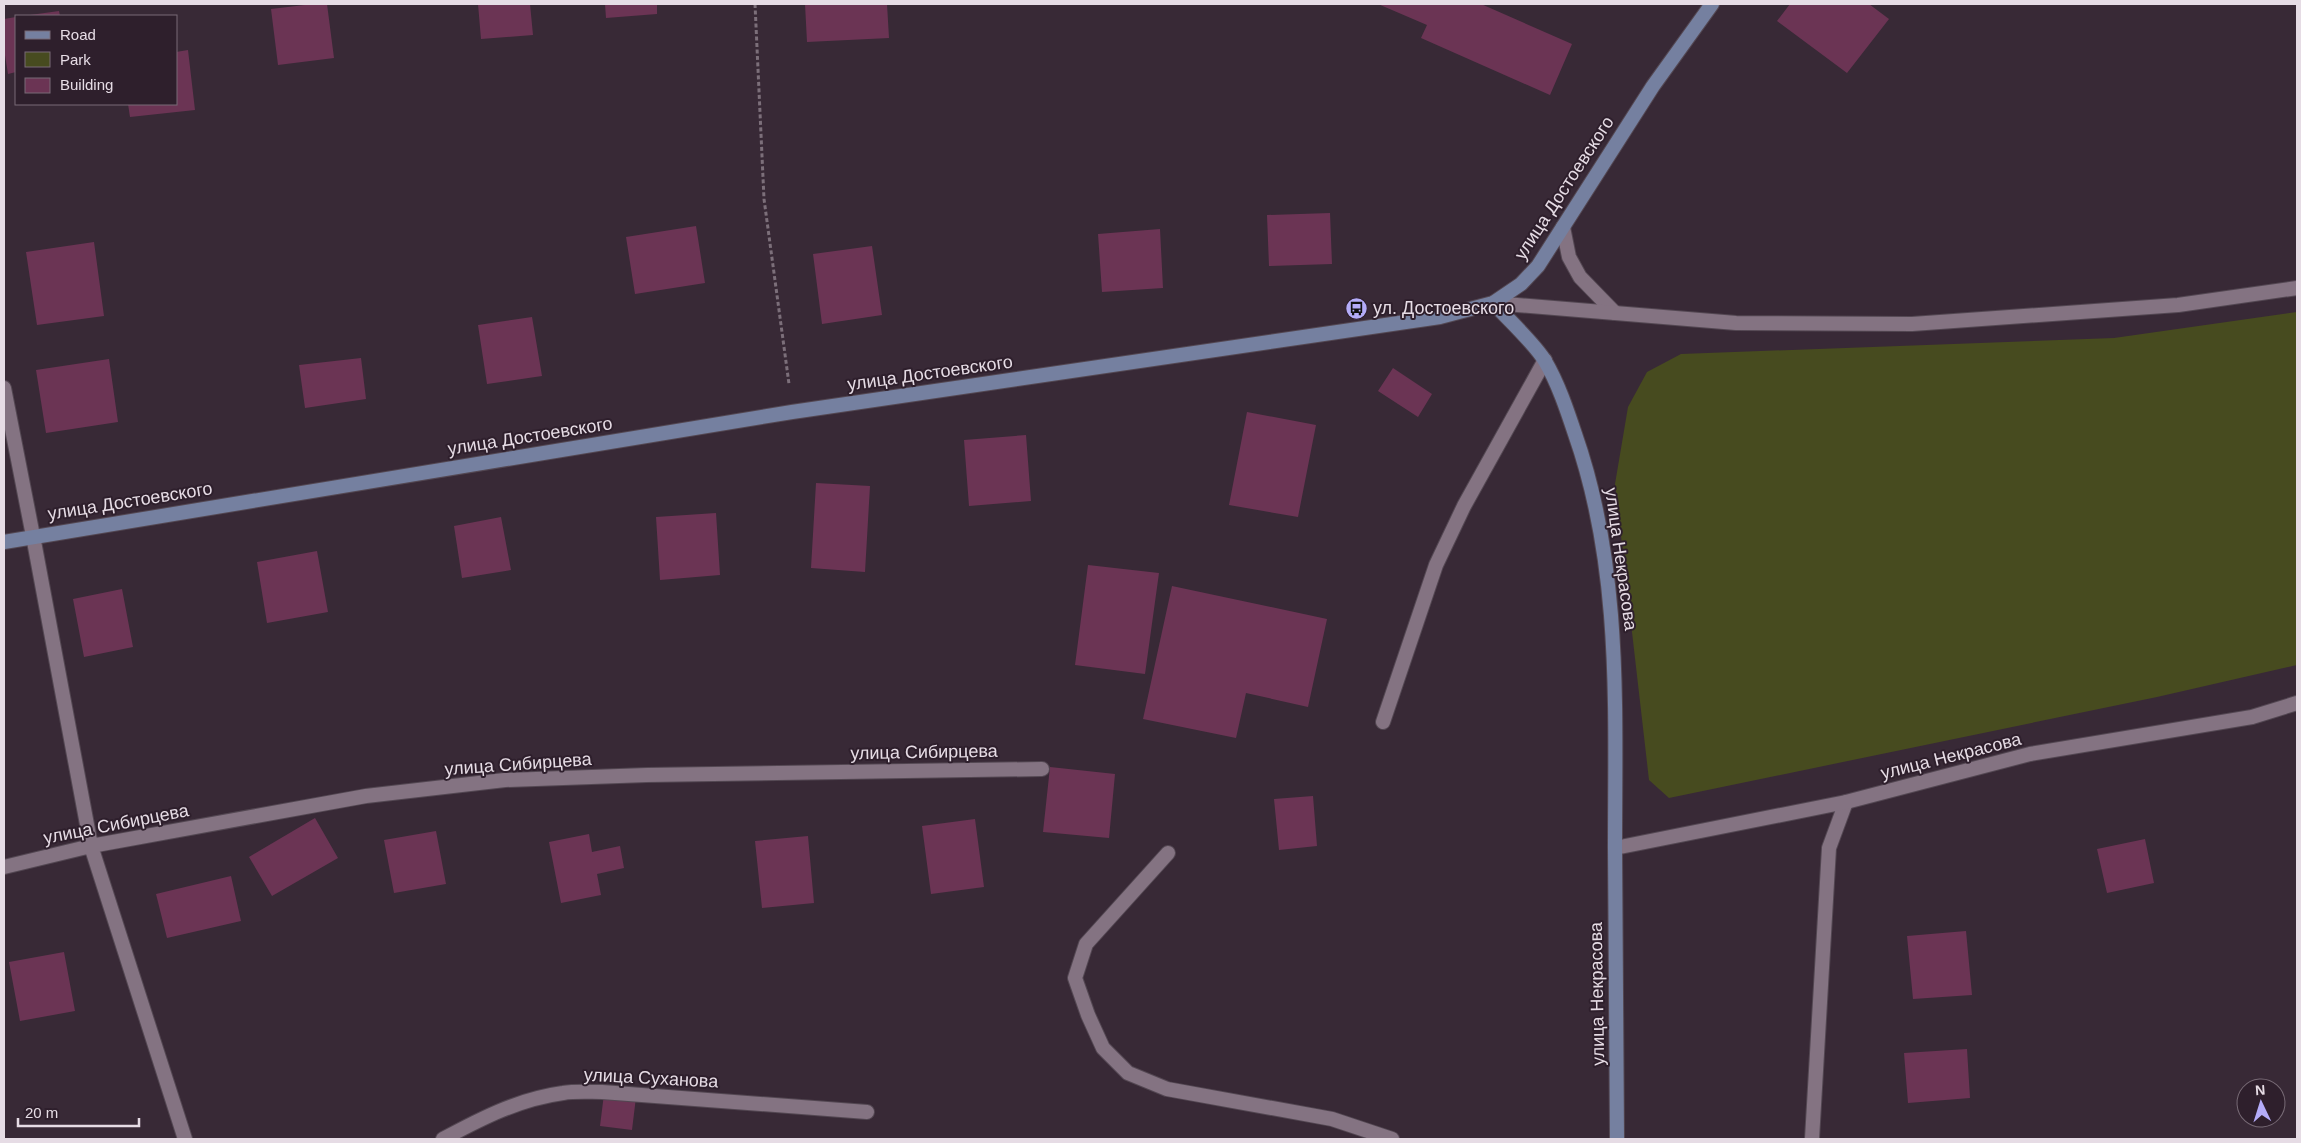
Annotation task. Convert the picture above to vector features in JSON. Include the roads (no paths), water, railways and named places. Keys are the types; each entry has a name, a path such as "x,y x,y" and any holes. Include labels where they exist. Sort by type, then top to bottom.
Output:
{"main road":[{"name":"улица Достоевского","path":"4,542 792,412 1440,317 1493,303 1521,284 1538,266 1653,86 1712,4"},
{"name":"улица Некрасова","path":"1493,303 1545,360 1568,414 1590,474 1608,584 1616,672 1617,1139"}],"street":[{"path":"1563,227 1569,257 1580,277 1615,313"},
{"path":"1493,303 1736,323 1912,324 2178,304 2297,288"},
{"path":"1383,722 1436,565 1464,506 1545,360"},
{"path":"4,388 91,846 185,1139"},
{"name":"улица Некрасова","path":"1615,848 1846,802 2030,754 2252,716 2297,703"},
{"name":"улица Сибирцева","path":"4,867 91,846 366,796 505,780 647,775 1042,769"},
{"path":"1812,1139 1829,848 1846,802"},
{"path":"1168,853 1086,944 1076,978 1088,1015 1103,1048 1128,1072 1167,1089 1332,1119 1392,1139"},
{"name":"улица Суханова","path":"443,1139 482,1118 522,1101 564,1092 602,1092 867,1112"}],"place":[{"name":"ул. Достоевского","path":"1357,308"}]}
